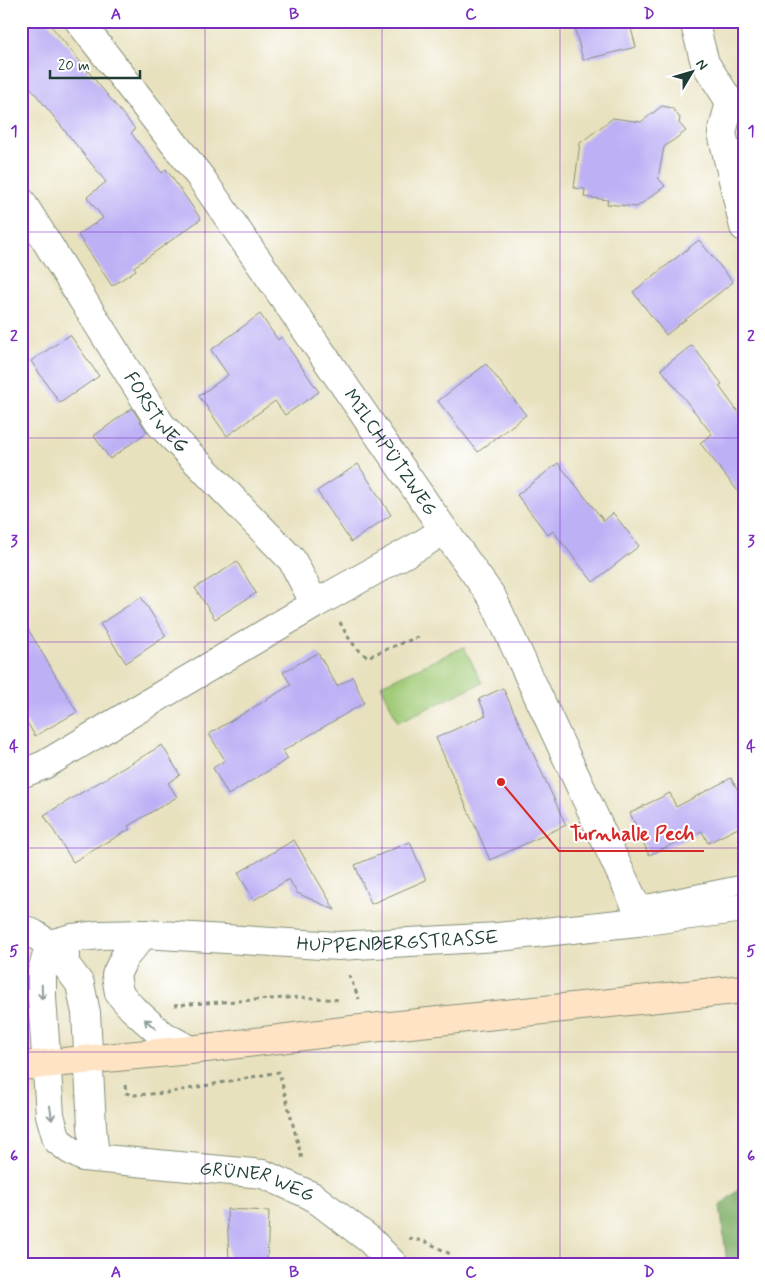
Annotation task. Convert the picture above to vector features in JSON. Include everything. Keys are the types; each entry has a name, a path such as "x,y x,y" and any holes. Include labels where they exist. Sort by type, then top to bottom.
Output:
{"main road":[{"path":"34,1065 190,1050 352,1030 744,989"}],"street":[{"name":"MILCHPÜTZWEG","path":"79,21 201,178 444,530 492,596 637,914"},
{"path":"694,21 705,64 737,104 722,133 744,227"},
{"name":"FORSTWEG","path":"21,201 160,425 292,560 321,601"},
{"path":"21,774 44,765 444,530"},
{"name":"HUPPENBERGSTRASSE","path":"50,944 72,938 100,934 144,934 338,946 498,937 637,914 744,908"},
{"path":"21,928 50,944 119,993 132,1008 161,1034 190,1050"},
{"path":"119,993 116,975 124,958 144,934"},
{"path":"50,944 80,984 86,1013 95,1158"},
{"name":"GRÜNER WEG","path":"50,944 42,971 42,997 34,1065 58,1140 70,1150 83,1157 263,1174 312,1196 370,1240 393,1264"}],"lane":[{"path":"637,914 744,884"}],"path":[{"path":"321,601 349,640 367,657 420,636"},
{"path":"126,1093 134,1095 166,1094 279,1072 312,1196"}],"green space":[{"path":"464,647 482,683 398,722 381,685"},
{"path":"744,1185 744,1264 727,1264 720,1205"}],"building":[{"path":"21,21 47,21 135,129 131,133 162,173 166,169 201,219 134,267 136,270 112,286 78,235 103,218 87,197 106,182 21,76"},
{"path":"573,21 629,21 636,47 583,60"},
{"path":"662,106 672,108 680,118 679,123 686,131 664,147 658,178 665,186 637,207 607,204 608,200 584,197 585,189 574,188 580,143 613,118 641,122"},
{"path":"699,240 733,282 666,335 633,292"},
{"path":"260,314 278,340 281,337 319,392 285,415 275,401 227,436 199,396 228,375 211,350"},
{"path":"70,335 99,376 60,403 31,361"},
{"path":"692,345 722,384 719,386 744,420 744,499 700,443 712,434 661,369"},
{"path":"486,364 526,415 478,452 438,401"},
{"path":"132,408 147,432 110,459 94,436"},
{"path":"558,463 604,521 613,513 639,546 593,582 553,531 548,535 517,495"},
{"path":"358,464 391,515 351,542 317,491"},
{"path":"237,562 256,593 215,619 195,588"},
{"path":"141,597 166,636 126,663 100,624"},
{"path":"21,617 77,712 35,736 21,712"},
{"path":"318,653 337,686 353,677 364,703 283,751 288,759 228,795 213,768 225,760 209,734 291,685 283,672"},
{"path":"503,688 566,825 490,860 436,738 486,715 479,699"},
{"path":"162,745 180,775 168,783 177,797 128,826 130,829 73,862 44,815"},
{"path":"731,778 744,801 744,825 708,843 702,831 649,855 630,813 670,793 676,807"},
{"path":"294,840 335,910 297,893 289,879 254,900 238,873"},
{"path":"410,842 426,880 371,904 355,865"},
{"path":"227,1209 269,1211 267,1264 229,1264"}],"place":[{"name":"Turnhalle Pech","path":"501,782"}]}
